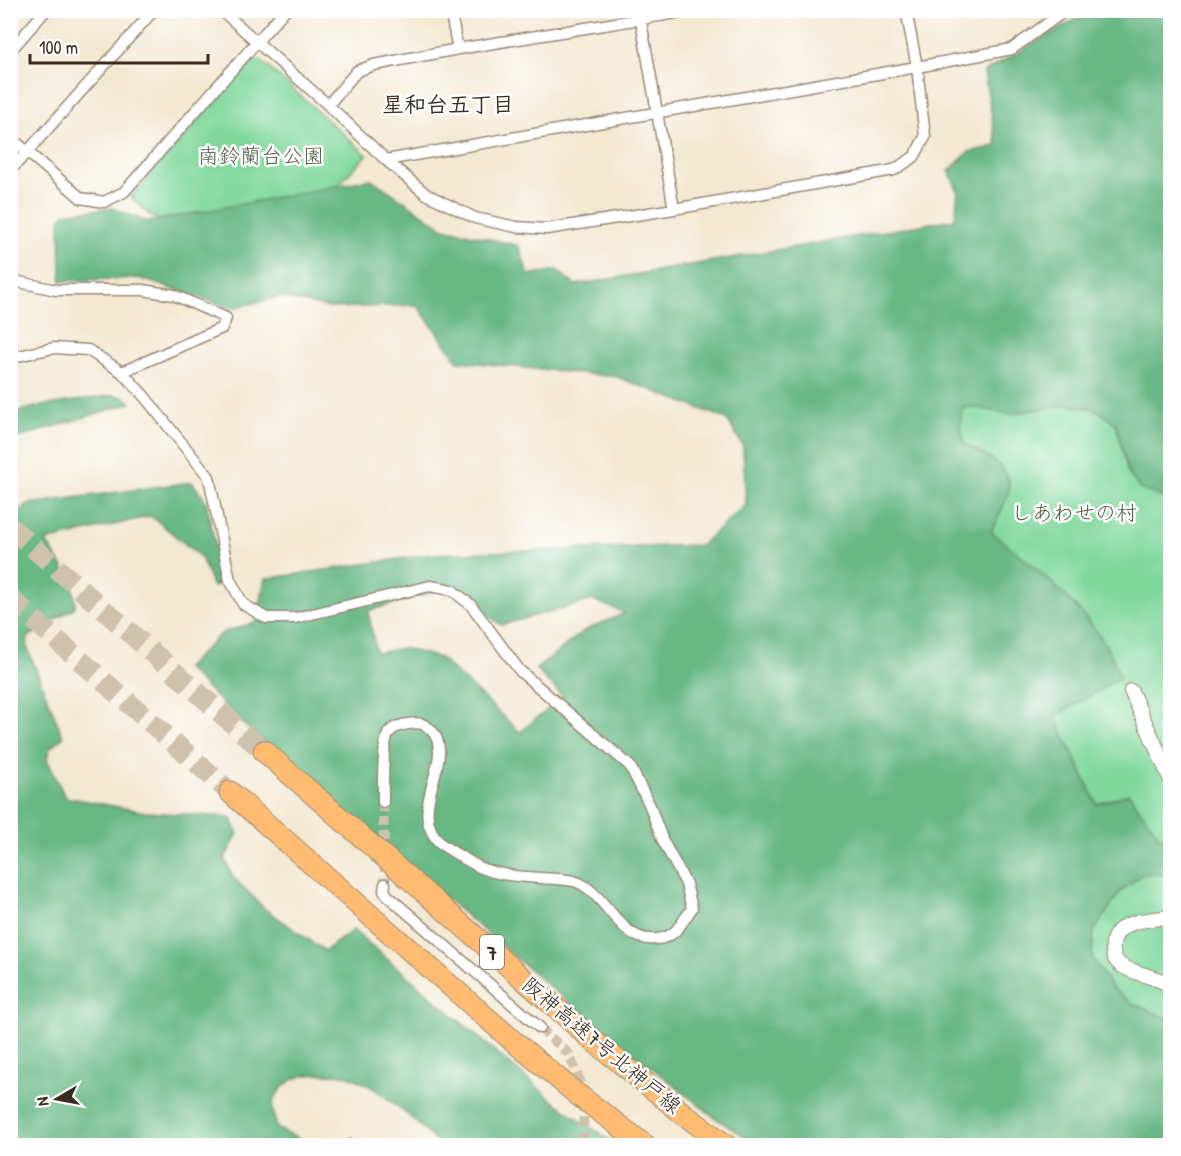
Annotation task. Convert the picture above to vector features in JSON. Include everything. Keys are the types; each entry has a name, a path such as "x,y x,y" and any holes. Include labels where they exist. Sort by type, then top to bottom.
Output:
{"highway":[{"name":"阪神高速7号北神戸線","path":"264,751 587,1035 686,1116 727,1146"},
{"path":"230,792 512,1040 578,1095 646,1146"}],"street":[{"path":"10,51 46,10"},
{"path":"10,171 154,10"},
{"path":"221,10 426,194 475,218 516,227 547,228 674,209 894,170 914,157 925,137 917,67 906,10"},
{"path":"10,137 81,198 104,202 124,192 285,10"},
{"path":"450,10 458,49"},
{"path":"328,105 357,71 374,65 695,10"},
{"path":"386,160 1012,49 1066,10"},
{"path":"641,21 674,209"},
{"path":"10,280 56,290 143,290 174,296 226,318 222,328 122,372"},
{"path":"10,358 53,348 88,350 122,372 209,477 230,580 243,604 266,618 295,618 430,586 452,590 471,605 520,670 630,766 650,806 662,839 686,884 692,908 669,938 648,939 628,931 592,891 574,881 486,870 441,843 432,833 427,820 429,797 439,759 436,735 422,723 394,728 388,734 385,746 383,802"},
{"path":"1131,691 1170,778"},
{"path":"385,884 384,891 389,897 540,1028"},
{"path":"1170,917 1128,923 1117,932 1112,945 1113,956 1120,964 1170,985"}],"green space":[{"path":"936,11 980,11 942,18"},
{"path":"1170,14 1170,170 1168,173 1170,184 1170,500 1140,489 1128,473 1116,424 1095,409 1067,405 1009,414 972,407 963,408 960,425 965,444 994,461 1006,473 1009,481 1006,499 991,532 1047,578 1085,617 1100,637 1120,678 1055,716 1097,804 1129,794 1159,836 1170,840 1170,875 1143,874 1120,892 1094,931 1092,958 1113,989 1131,1003 1170,1019 1170,1145 759,1145 718,1120 562,997 263,743 186,668 222,633 256,622 265,579 432,554 701,545 746,505 743,446 727,419 617,377 458,361 417,305 330,308 280,297 232,308 139,278 61,281 60,220 65,213 112,208 148,222 371,179 444,228 519,246 528,275 557,270 575,285 955,219 958,191 949,171 969,152 997,146 984,72 1078,18","holes":["450,587 501,625 593,600 625,613 584,631 536,669 563,697 520,732 440,658 403,648 376,653 368,611"]},
{"name":"南鈴蘭台公園","path":"251,60 260,60 367,155 333,190 181,230 149,215 131,197"},
{"name":"しあわせの村","path":"976,321 1099,378 1170,466 1170,1030 1097,995 1060,824 896,424"},
{"path":"114,395 124,397 131,403 11,440 11,414 35,407"},
{"path":"192,482 206,501 223,581 213,587 201,557 151,516 46,541 70,581 75,607 28,637 27,647 63,737 49,749 47,759 65,797 145,812 231,817 238,834 225,858 232,876 265,909 325,951 353,930 557,1104 617,1145 439,1145 408,1115 368,1085 344,1075 325,1074 307,1075 292,1080 278,1092 273,1102 273,1112 278,1129 313,1145 11,1145 11,519 28,504"}],"tunnel":[{"path":"10,527 264,751"},
{"path":"10,599 230,792"},
{"path":"383,802 385,884"},
{"path":"540,1028 569,1054 584,1091 583,1146"}],"district":[{"name":"星和台五丁目","path":"448,104"}]}
